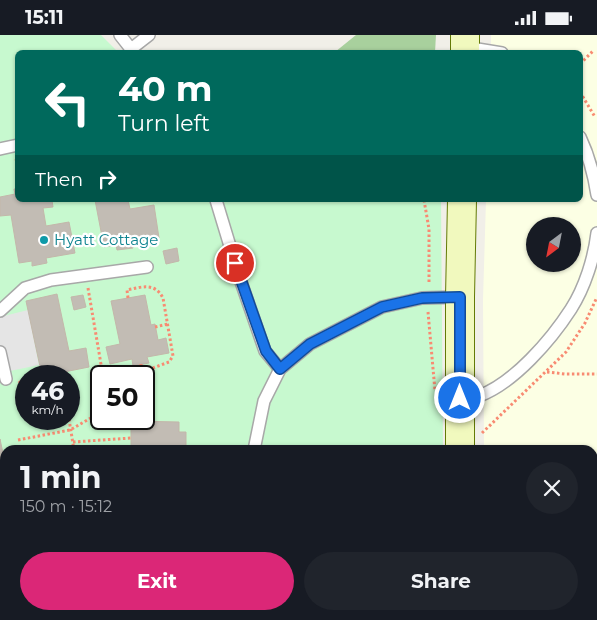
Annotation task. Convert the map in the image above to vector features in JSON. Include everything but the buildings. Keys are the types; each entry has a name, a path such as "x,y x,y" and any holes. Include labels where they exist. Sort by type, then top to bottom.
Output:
{"main road":[{"path":"462,202 460,297 448,399 469,444"}],"lane":[{"path":"120,35 131,49 150,35"},
{"path":"465,45 488,50"},
{"path":"583,145 595,181 597,195"},
{"path":"0,149 15,146"},
{"path":"217,202 240,279 266,351 280,369"},
{"path":"448,399 478,396 499,386 530,359 556,330 572,308 585,279 596,244 597,233"},
{"path":"0,311 25,287 51,280 148,267"},
{"path":"255,445 264,401 280,369 310,344 382,307 422,298 460,297"},
{"path":"0,352 6,379"}],"path":[{"path":"583,61 594,50"},
{"path":"583,97 595,117"},
{"path":"424,202 429,229 428,314 448,399"},
{"path":"86,275 101,365"},
{"path":"128,298 126,290 145,286 153,287 160,292 163,298 173,356 169,362 155,368"},
{"path":"469,444 566,352 585,323 597,297"},
{"path":"155,327 168,325"},
{"path":"547,371 565,374 597,374"},
{"path":"18,440 70,430 73,445"},
{"path":"72,441 131,438"}],"shaded area":[{"path":"491,35 597,35 597,445 484,445 483,300 486,202 583,202 583,50 491,50"},
{"path":"28,310 39,365 15,365 15,370 0,373 0,317"}],"green space":[{"path":"0,35 101,35 116,50 15,50 15,202 441,202 443,445 0,445"},
{"path":"356,35 436,35 435,50 337,50"}],"place":[{"name":"Hyatt Cottage","path":"44,240"}],"route":[{"path":"235,263 266,351 280,369 310,344 382,307 422,298 460,297 460,398"}]}
